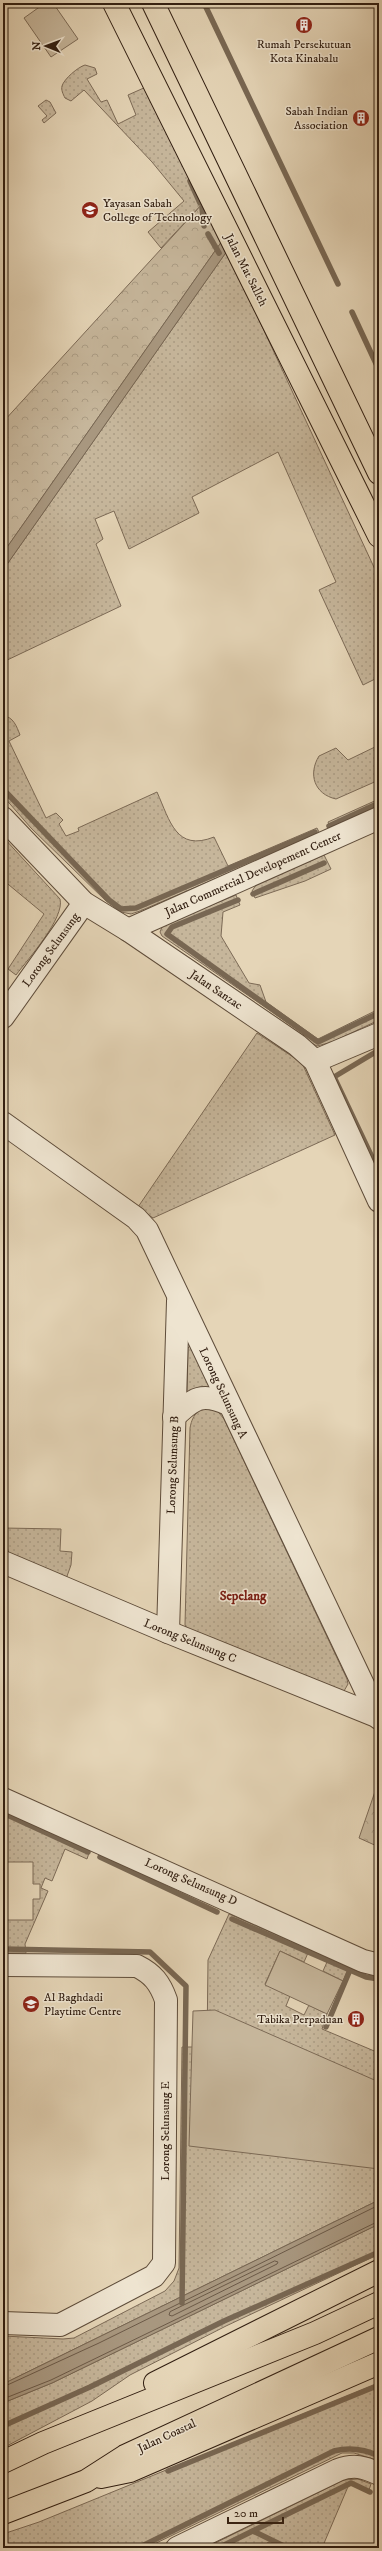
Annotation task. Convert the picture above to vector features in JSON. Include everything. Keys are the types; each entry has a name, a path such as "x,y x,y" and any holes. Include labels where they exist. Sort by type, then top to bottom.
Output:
{"main road":[{"name":"Jalan Mat Salleh","path":"114,3 379,536"},
{"path":"152,3 379,473"},
{"path":"43,2443 79,2420 216,2354 379,2271"},
{"path":"3,2462 43,2443 315,2333 379,2303"},
{"name":"Jalan Coastal","path":"3,2513 86,2481 125,2456 379,2338"},
{"path":"86,2481 130,2471 379,2363"}],"street":[{"name":"Jalan Sanzac","path":"3,818 84,903 128,930 297,1045 315,1061 379,1201"},
{"name":"Jalan Commercial Developement Center","path":"128,930 379,818"},
{"name":"Lorong Selunsung","path":"3,1017 84,903"},
{"path":"315,1061 379,1034"},
{"name":"Lorong Selunsung A","path":"3,1123 136,1218 147,1230 228,1404 379,1718"},
{"name":"Lorong Selunsung B","path":"168,1632 178,1297"},
{"path":"174,1417 192,1400 211,1397 228,1404"},
{"name":"Lorong Selunsung C","path":"3,1562 168,1632 379,1718"},
{"name":"Lorong Selunsung D","path":"3,1799 379,1966"},
{"name":"Lorong Selunsung E","path":"3,1965 137,1966 149,1972 156,1979 166,2000 164,2263 154,2276 60,2325 3,2324"},
{"path":"177,2548 351,2465 362,2467 379,2474"}],"green space":[{"path":"45,3 53,3 78,39 51,57 24,18"},
{"path":"85,65 95,68 97,74 87,79 101,102 107,100 118,124 136,115 128,95 146,87 204,202 161,248 148,232 184,201 152,162 84,90 71,101 65,98 62,89 63,83 79,68"},
{"path":"46,100 50,102 56,113 44,123 42,120 47,116 38,106"},
{"path":"204,202 222,241 3,553 3,422"},
{"path":"227,251 379,578 379,677 363,685 319,590 336,582 278,452 192,497 199,513 129,549 114,511 95,519 103,539 96,544 121,606 3,662 3,570"},
{"path":"3,716 6,716 14,722 20,735 9,741 46,818 56,813 63,820 59,824 66,836 79,831 78,828 157,792 176,831 183,837 191,840 201,841 214,837 228,866 317,828 320,834 140,911 131,914 121,912 106,901 31,828 3,796"},
{"path":"379,729 379,780 336,799 323,793 318,788 314,776 314,770 319,756 336,748 348,760 377,746 376,730"},
{"path":"379,799 379,808 331,830 328,822"},
{"path":"3,837 60,899 60,907 57,917 37,949 16,975 8,969 44,914 3,880"},
{"path":"324,855 331,869 305,881 255,898 252,891 256,885"},
{"path":"236,895 240,905 223,912 221,936 249,983 260,985 266,1002 318,1039 379,1009 379,1020 332,1042 317,1046 302,1038 304,1034 162,936 160,932 162,927 170,922"},
{"path":"257,1033 302,1063 335,1135 153,1218 138,1207"},
{"path":"190,1346 212,1388 187,1394 188,1348"},
{"path":"215,1408 224,1419 347,1679 348,1684 344,1691 340,1692 187,1629 185,1625 190,1428 193,1418 198,1412 205,1409"},
{"path":"3,1528 61,1529 60,1551 72,1552 71,1565 66,1579 9,1554 7,1547 3,1543"},
{"path":"379,1780 379,1847 359,1838"},
{"path":"3,1810 90,1850 87,1859 65,1849 52,1881 45,1878 41,1888 48,1891 25,1944 26,1953 3,1953 3,1920 33,1920 33,1899 40,1899 40,1884 33,1884 33,1862 3,1862"},
{"path":"229,1914 349,1967 343,1981 323,1971 327,1962 308,1953 304,1962 280,1951 265,1984 290,1996 286,2006 304,2015 309,2005 327,2014 322,2029 379,2053 379,2200 3,2384 3,2336 63,2339 74,2338 165,2291 174,2281 179,2268 182,2047 207,2047 208,1960"},
{"path":"280,1951 343,1981 327,2014 265,1985"},
{"path":"215,2010 379,2082 379,2169 189,2146 193,2011"},
{"path":"379,2224 379,2254 226,2326 130,2375 92,2401 3,2448 3,2403 52,2383"},
{"path":"379,2383 379,2461 354,2453 342,2453 146,2548 3,2548 3,2534 39,2522"},
{"path":"358,2479 371,2484 369,2490 350,2482 322,2548 279,2548 268,2542 265,2548 205,2548 344,2480"}],"water":[{"path":"222,241 227,251 3,570 3,553"},
{"path":"379,2200 379,2224 52,2383 3,2403 3,2384"}],"waterway":[{"path":"204,3 338,284"},
{"path":"190,181 200,203"},
{"path":"202,208 204,226"},
{"path":"208,234 219,253"},
{"path":"352,312 379,370"},
{"path":"3,789 109,900 121,909 136,908 315,832"},
{"path":"329,826 379,803"},
{"path":"253,894 324,863"},
{"path":"238,900 172,927 167,934 318,1042 379,1013"},
{"path":"379,1050 334,1077 379,1172"},
{"path":"3,1813 88,1852"},
{"path":"100,1857 217,1912"},
{"path":"232,1919 366,1977 379,1979"},
{"path":"3,1949 150,1952 186,1986 182,2303"},
{"path":"326,2027 350,1970"},
{"path":"3,2426 90,2387 224,2321 379,2252"},
{"path":"168,2471 379,2385"},
{"path":"138,2548 334,2451 357,2449 379,2456"},
{"path":"218,2548 351,2483 370,2492"},
{"path":"253,2531 288,2548"}],"place":[{"name":"Rumah Persekutuan Kota Kinabalu","path":"304,25"},
{"name":"Sabah Indian Association","path":"361,118"},
{"name":"Yayasan Sabah College of Technology","path":"90,210"},
{"name":"Al Baghdadi Playtime Centre","path":"31,2004"},
{"name":"Tabika Perpaduan","path":"356,2019"}],"district":[{"name":"Sepelang","path":"243,1596"}]}
